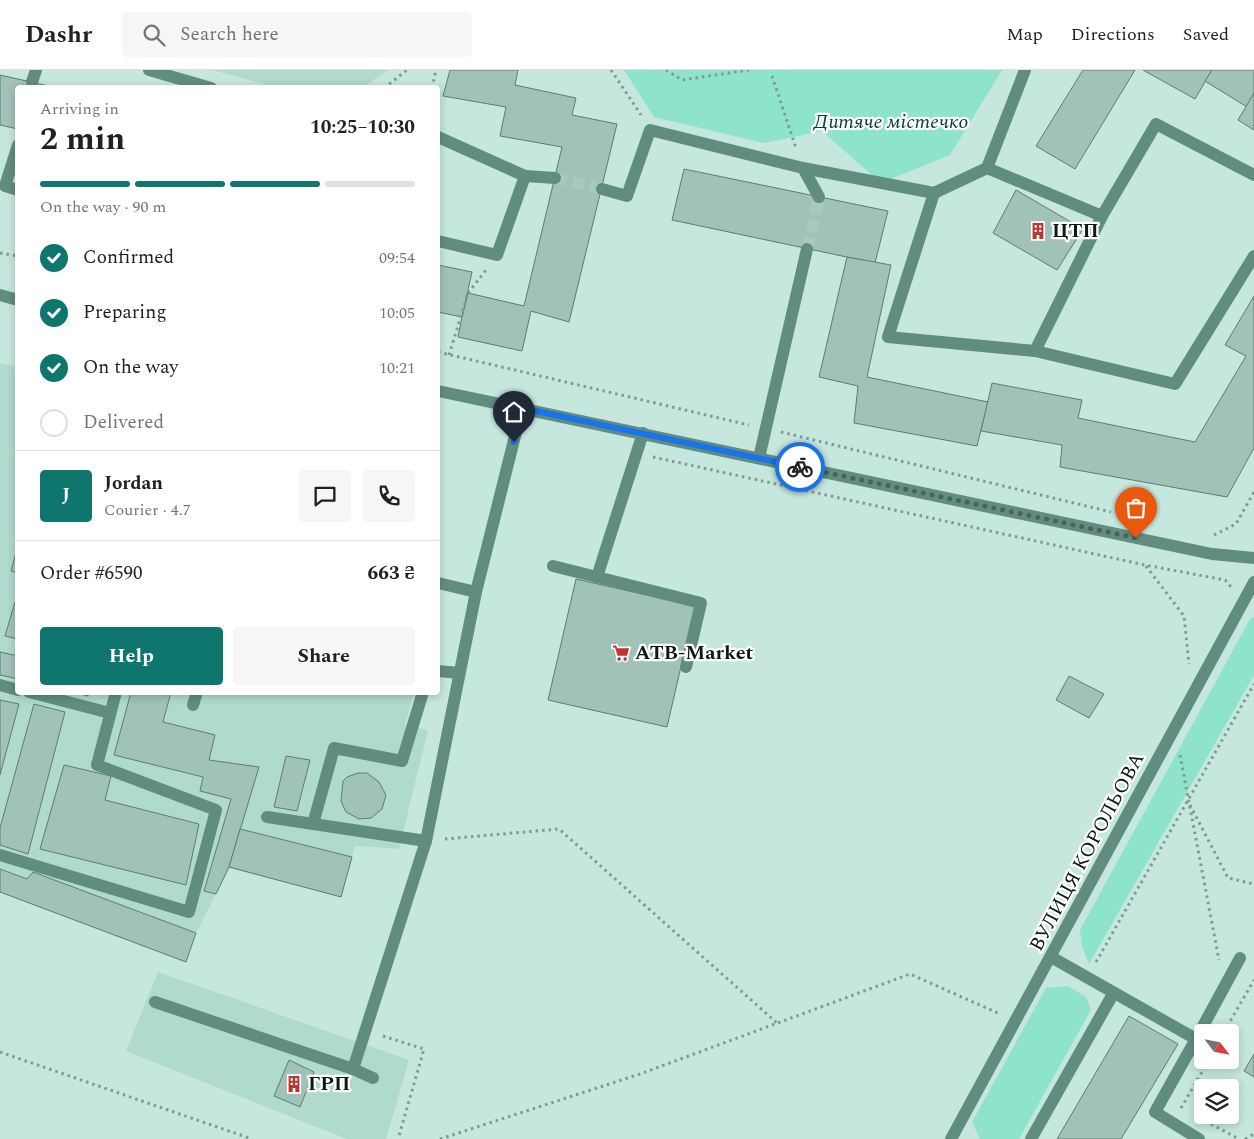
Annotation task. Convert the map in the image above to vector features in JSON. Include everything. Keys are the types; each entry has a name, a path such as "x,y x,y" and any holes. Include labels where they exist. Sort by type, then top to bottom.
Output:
{"street":[{"path":"149,70 176,83 190,85"},
{"path":"602,189 627,196 650,130 803,168 934,193 987,168 1025,70"},
{"path":"1035,351 1102,216 1156,124 1254,175"},
{"path":"440,138 525,176 555,178"},
{"path":"15,154 5,186 15,189"},
{"path":"803,168 819,197"},
{"path":"987,168 1102,216"},
{"path":"440,241 497,255 525,176"},
{"path":"934,193 888,337 1035,351 1175,384 1254,256"},
{"path":"759,458 807,249"},
{"path":"0,295 15,299"},
{"path":"440,391 1212,554 1254,558"},
{"path":"353,1069 426,841 476,592 522,408"},
{"path":"598,577 643,433"},
{"path":"553,566 701,603 686,667"},
{"name":"ВУЛИЦЯ КОРОЛЬОВА","path":"951,1139 1254,582"},
{"path":"440,583 476,592"},
{"path":"440,671 459,673"},
{"path":"0,685 15,689"},
{"path":"41,695 110,713"},
{"path":"0,855 189,912 216,810 97,765 115,695"},
{"path":"313,824 334,748 402,761 422,695"},
{"path":"267,817 426,841"},
{"path":"1051,957 1113,994 1194,1038"},
{"path":"1204,1024 1240,958"},
{"path":"1031,1139 1113,994"},
{"path":"155,1002 353,1069 373,1078"},
{"path":"1194,1043 1155,1112 1199,1139"}],"path":[{"path":"388,85 407,70"},
{"path":"433,85 436,70"},
{"path":"611,70 650,130"},
{"path":"666,70 682,80 749,70"},
{"path":"772,76 803,168"},
{"path":"0,253 15,256"},
{"path":"449,355 468,292 497,255"},
{"path":"440,353 1114,513"},
{"path":"636,453 1146,565 1225,580 1232,588 1233,595"},
{"path":"1212,536 1236,524 1254,492"},
{"path":"1146,565 1184,616 1190,672"},
{"path":"1087,977 1254,684"},
{"path":"1176,726 1188,800 1224,988"},
{"path":"1188,800 1228,878 1254,884"},
{"path":"426,841 559,829 777,1023"},
{"path":"440,1139 640,1074 910,974 1016,1021"},
{"path":"1229,1024 1254,980"},
{"path":"365,1031 424,1049 398,1139"},
{"path":"0,1052 252,1139"},
{"path":"1190,1113 1181,1109 1204,1069"},
{"path":"1210,1124 1239,1139"},
{"path":"1245,1139 1254,1134"}],"shaded area":[{"path":"212,70 388,70 366,85 268,85"},
{"path":"0,363 15,367 15,695 413,695 405,725 428,730 399,849 355,846 341,897 229,868 196,933 186,962 0,892"},
{"path":"158,972 409,1060 386,1139 347,1139 126,1051"}],"green space":[{"name":"Дитяче містечко","path":"624,70 1002,70 950,155 881,183 822,131 764,143 654,117"},
{"path":"1254,616 1254,675 1089,964 1082,946 1080,930 1249,621"},
{"path":"1068,986 1086,997 1091,1010 1019,1139 980,1139 972,1122 1046,988"}],"building":[{"path":"450,70 518,70 515,85 576,98 572,115 617,124 569,322 531,311 522,351 458,337 468,293 524,306 562,147 500,136 506,107 443,96"},
{"path":"1083,70 1135,70 1075,169 1036,146"},
{"path":"1143,70 1212,70 1195,99"},
{"path":"1212,70 1254,70 1254,93 1247,107 1205,81"},
{"path":"0,75 45,85 15,85 15,128 0,125"},
{"path":"1254,93 1254,130 1238,120"},
{"path":"684,169 888,211 875,263 672,220"},
{"name":"ЦТП","path":"1016,190 1083,229 1057,270 993,233"},
{"path":"847,257 891,265 867,377 988,402 977,446 854,423 858,386 819,377"},
{"path":"440,265 472,272 462,317 440,312"},
{"path":"1254,296 1254,448 1227,497 1060,467 1062,445 981,431 992,383 1082,400 1078,418 1195,442 1246,356 1225,345"},
{"path":"15,556 15,572 11,571"},
{"name":"ATB-Market","path":"576,579 695,606 667,727 548,700"},
{"path":"15,602 15,638 5,636"},
{"path":"0,652 15,655 15,678 0,675"},
{"path":"1069,676 1104,694 1089,718 1056,700"},
{"path":"130,695 170,695 163,722 215,735 209,760 259,767 229,867 216,894 204,891 231,799 200,791 203,777 114,755"},
{"path":"0,700 19,704 0,775"},
{"path":"34,704 65,712 28,854 0,845 0,828"},
{"path":"286,756 310,760 297,811 274,807"},
{"path":"64,765 111,776 105,800 199,824 186,885 40,849"},
{"path":"358,773 367,773 379,782 386,795 382,809 371,818 359,819 346,812 341,801 343,781 347,777"},
{"path":"240,829 352,857 341,897 229,867"},
{"path":"0,869 27,879 33,872 196,933 186,962 0,892"},
{"path":"1129,1016 1178,1044 1121,1139 1057,1139"},
{"path":"1254,1054 1254,1077 1244,1071"},
{"name":"ГРП","path":"289,1060 314,1072 300,1107 274,1096"}],"tunnel":[{"path":"555,178 602,189"},
{"path":"807,249 819,197"}],"way so far":[{"path":"800,467 1136,538"}],"place":[{"name":"ЦТП","path":"1038,231"},
{"name":"ATB-Market","path":"621,653"},
{"name":"ГРП","path":"294,1084"}],"route":[{"path":"514,442 522,408 800,467"}]}
